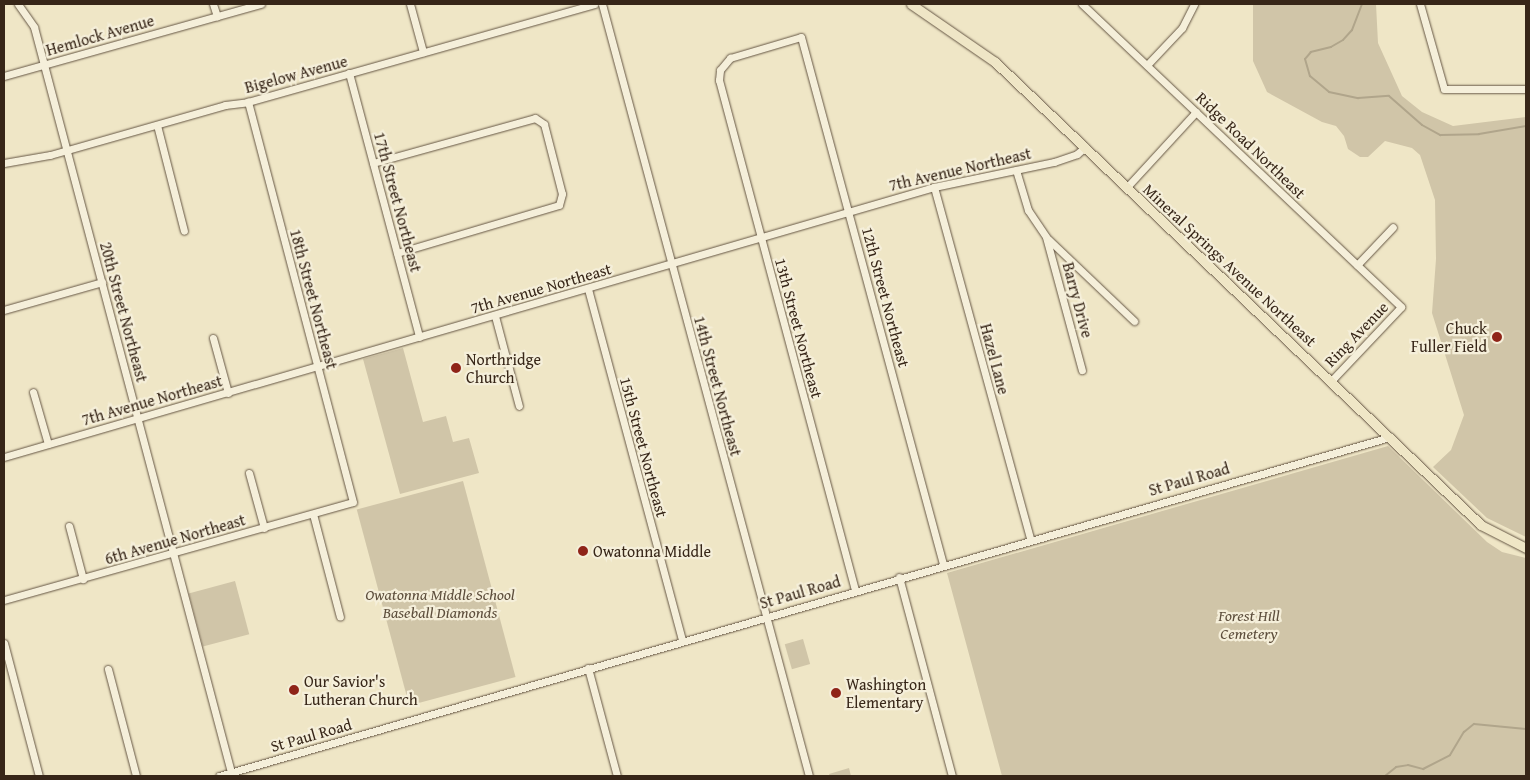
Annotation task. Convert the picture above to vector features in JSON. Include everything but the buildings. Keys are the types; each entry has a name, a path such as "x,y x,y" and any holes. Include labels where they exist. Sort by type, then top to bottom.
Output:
{"main road":[{"name":"Mineral Springs Avenue Northeast","path":"911,4 995,62 1481,525 1526,548"}],"street":[{"name":"20th Street Northeast","path":"18,4 34,27 232,774"},
{"path":"213,4 216,16"},
{"name":"Hemlock Avenue","path":"4,76 261,4"},
{"path":"410,4 423,52"},
{"name":"Bigelow Avenue","path":"4,163 67,150 248,102 594,4"},
{"name":"14th Street Northeast","path":"602,4 809,776"},
{"name":"Ridge Road Northeast","path":"1082,4 1402,307"},
{"path":"1148,65 1182,28 1194,4"},
{"path":"1420,4 1444,89 1526,89"},
{"name":"12th Street Northeast","path":"719,72 730,58 801,37 943,564"},
{"name":"13th Street Northeast","path":"719,72 761,238 855,590"},
{"name":"17th Street Northeast","path":"349,73 420,337"},
{"name":"18th Street Northeast","path":"248,102 353,502"},
{"path":"1127,187 1196,112"},
{"path":"373,163 531,118 539,119 544,124 562,194 559,205 397,252"},
{"path":"157,125 184,231"},
{"name":"7th Avenue Northeast","path":"4,457 934,187 1016,170 1069,156 1085,147"},
{"name":"Barry Drive","path":"1016,170 1028,210 1046,238 1134,321"},
{"name":"Hazel Lane","path":"934,187 1030,539"},
{"path":"1357,264 1392,227"},
{"name":"Barry Drive","path":"1046,238 1082,370"},
{"path":"4,310 102,282"},
{"name":"15th Street Northeast","path":"588,289 682,641"},
{"name":"Ring Avenue","path":"1331,381 1402,307"},
{"path":"495,316 519,406"},
{"path":"213,338 228,393"},
{"path":"33,392 48,444"},
{"name":"St Paul Road","path":"219,776 232,774 943,564 1390,437"},
{"path":"249,473 264,528"},
{"name":"6th Avenue Northeast","path":"4,600 174,554 353,502"},
{"path":"313,514 340,617"},
{"path":"69,526 84,579"},
{"path":"899,577 952,776"},
{"path":"4,643 40,776"},
{"path":"588,668 617,776"},
{"path":"108,669 136,776"}],"green space":[{"path":"1253,4 1376,4 1378,43 1402,96 1422,112 1453,126 1526,117 1526,537 1487,518 1433,467 1451,450 1464,415 1432,313 1436,259 1435,200 1420,155 1412,148 1385,141 1368,157 1360,157 1348,149 1344,136 1336,126 1322,122 1267,92 1253,61"},
{"path":"403,348 423,422 446,416 453,442 469,438 479,473 400,494 363,359"},
{"name":"Forest Hill Cemetery","path":"1388,446 1487,542 1502,552 1526,558 1526,776 1002,776 947,573"},
{"name":"Owatonna Middle School Baseball Diamonds","path":"463,481 516,677 409,706 357,509"},
{"path":"235,581 249,634 203,647 189,593"},
{"path":"803,639 810,664 792,669 785,644"},
{"path":"849,768 851,776 830,776 829,774"}],"waterway":[{"path":"1362,4 1352,30 1343,40 1331,47 1311,52 1305,59 1310,76 1329,92 1358,98 1389,96 1422,125 1440,135 1479,134 1526,126"},
{"path":"1385,776 1396,767 1408,765 1423,769 1450,755 1464,732 1474,724 1526,729"}],"place":[{"name":"Chuck Fuller Field","path":"1497,337"},
{"name":"Northridge Church","path":"456,368"},
{"name":"Owatonna Middle","path":"583,551"},
{"name":"Our Savior's Lutheran Church","path":"294,690"},
{"name":"Washington Elementary","path":"836,693"}]}
